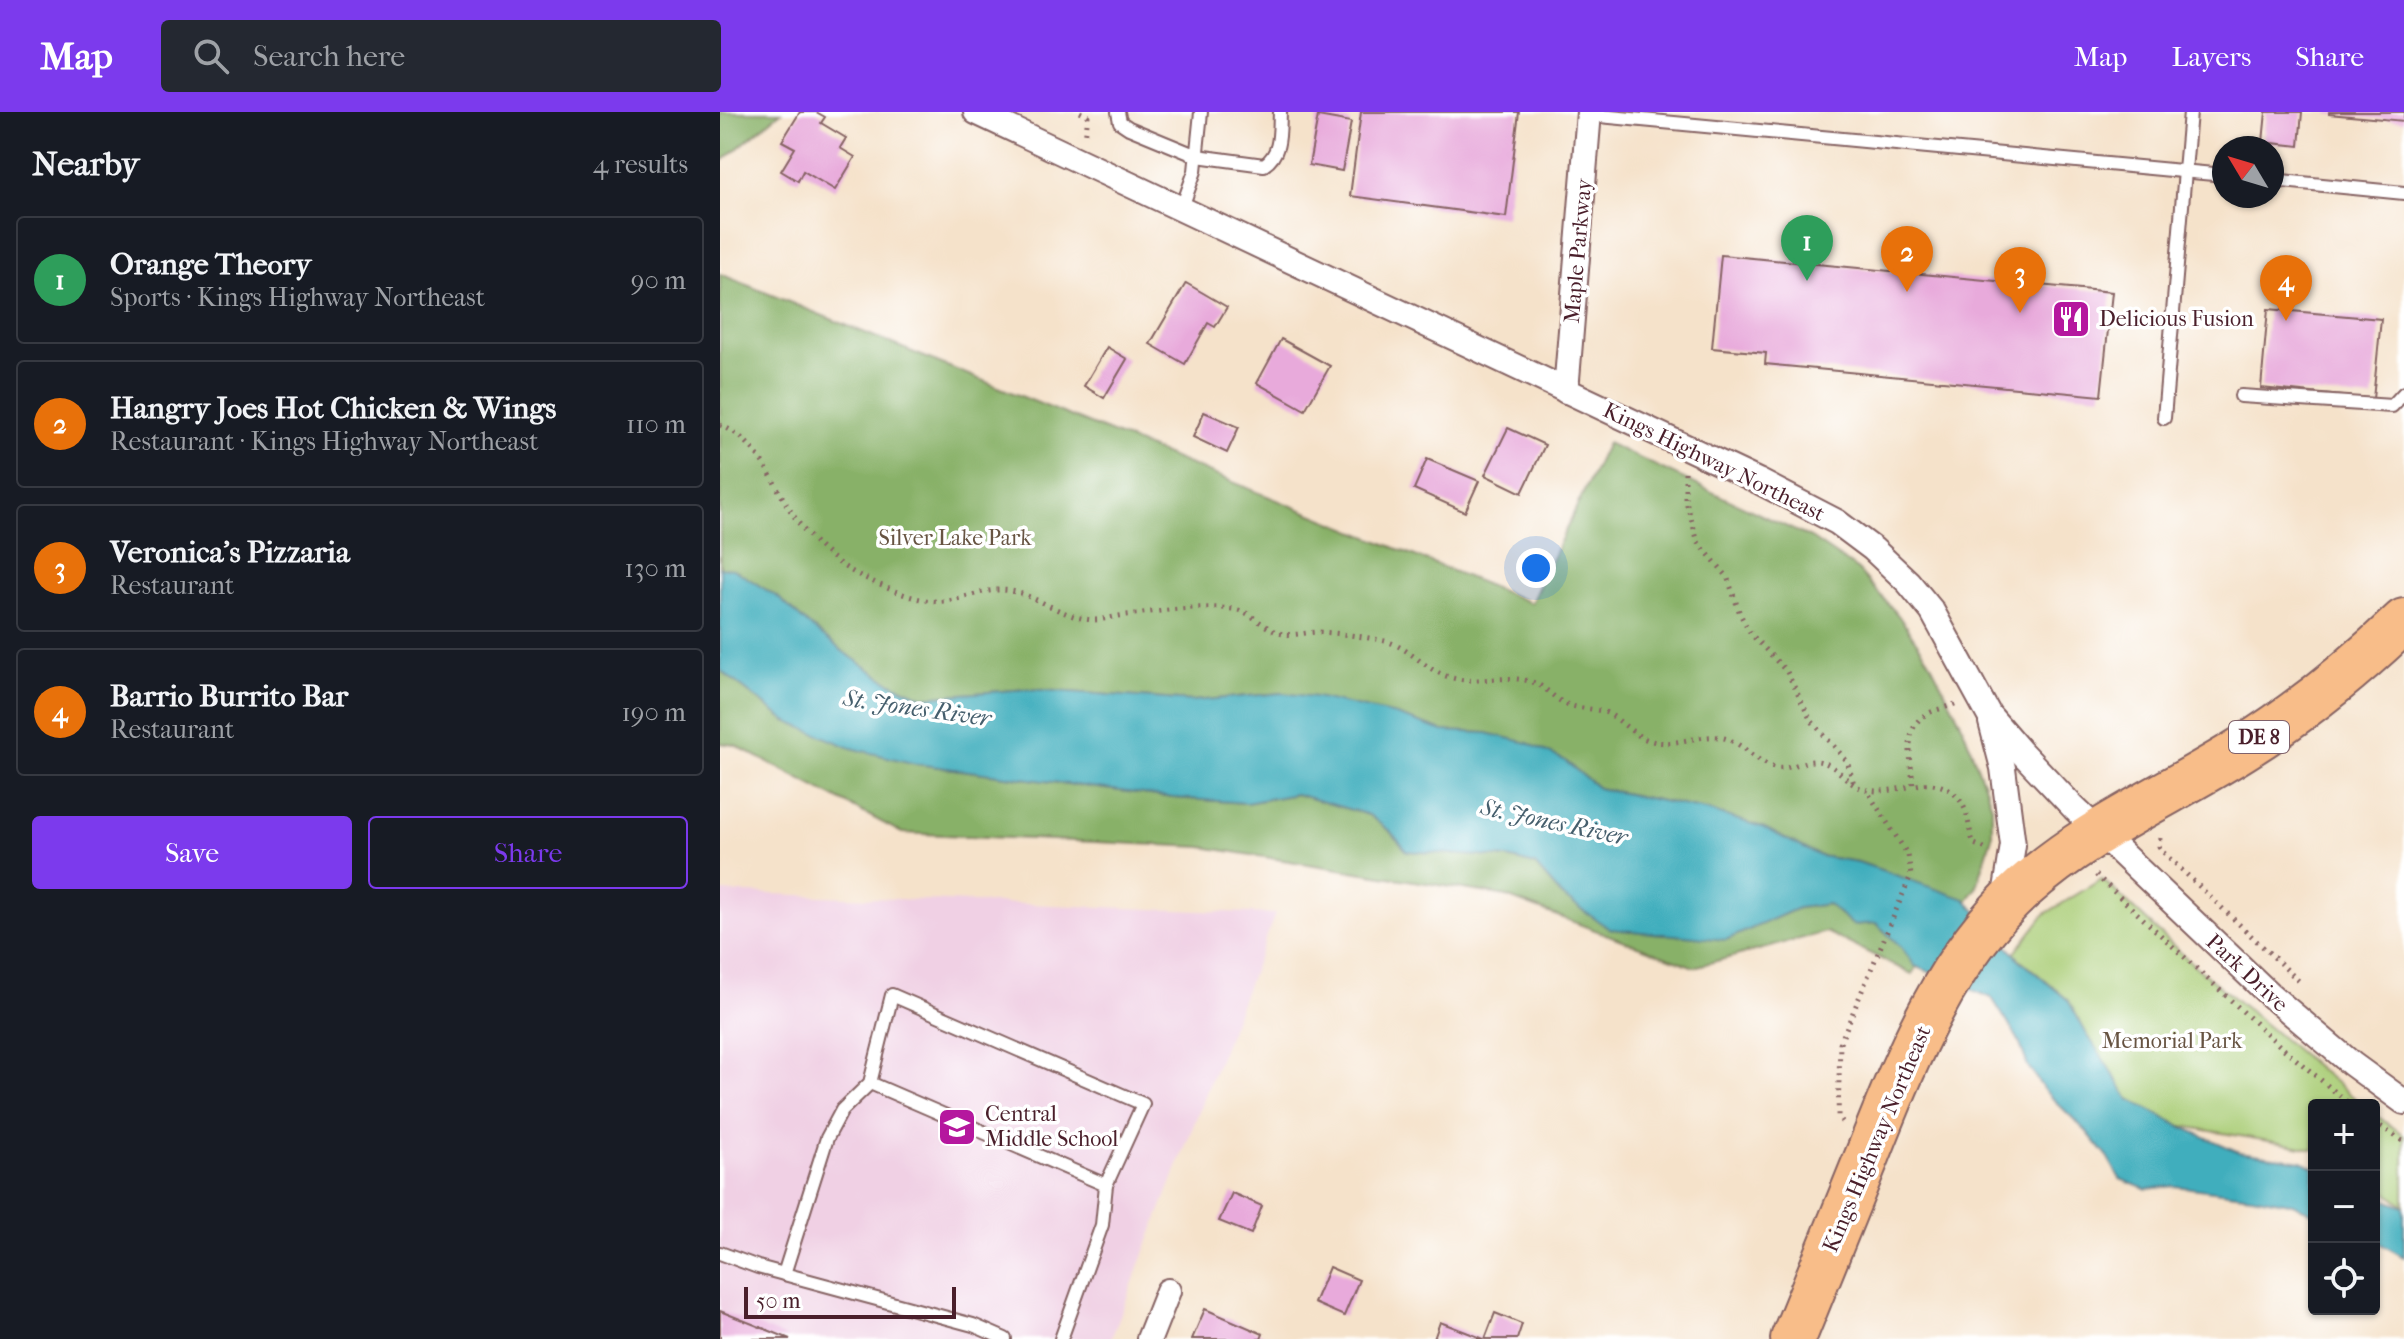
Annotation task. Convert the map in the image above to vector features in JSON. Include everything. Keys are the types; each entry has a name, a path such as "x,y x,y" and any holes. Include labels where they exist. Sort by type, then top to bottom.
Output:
{"highway":[{"name":"DE 8","path":"2100,832 2242,749 2301,709 2346,674 2404,621"},
{"name":"Kings Highway Northeast","path":"1793,1339 1892,1094 1931,1012 1970,948 2004,907 2039,874 2100,832"}],"street":[{"name":"Kings Highway Northeast","path":"976,112 1695,451 1837,522 1873,549 1908,582 1932,611 1989,715 2100,832"},
{"name":"Maple Parkway","path":"1566,391 1589,114"},
{"path":"1989,715 2003,768 2013,845 2004,907"},
{"name":"Park Drive","path":"2100,832 2199,929 2314,1034 2404,1102"},
{"path":"1149,1339 1168,1291"}],"lane":[{"path":"1118,112 1120,122 1129,128 1197,156 1264,165 1273,159 1278,148 1280,112"},
{"path":"1181,210 1195,171 1201,112"},
{"path":"2164,418 2190,112"},
{"path":"1589,114 2212,174"},
{"path":"2284,181 2404,193"},
{"path":"2241,396 2392,406 2404,393"},
{"path":"784,1274 827,1138 842,1110 870,1083 892,995 1143,1104 1106,1185 1102,1225 1061,1339"},
{"path":"870,1083 1106,1185"},
{"path":"720,1253 784,1274 973,1325 1005,1339"}],"path":[{"path":"1080,112 1088,116 1085,139"},
{"path":"720,425 744,438 760,455 794,516 810,537 835,560 860,576 908,595 935,601 952,600 976,592 1012,591 1079,617 1095,620 1193,608 1235,609 1249,613 1266,627 1280,633 1296,636 1318,632 1387,642 1399,646 1435,672 1450,678 1469,681 1502,678 1535,683 1562,702 1609,714 1648,740 1664,744 1717,736 1744,746 1776,768 1825,762 1854,785 1867,790 1887,791 1925,782 1949,789 1965,809 1974,844 1996,851"},
{"path":"1695,451 1683,476 1685,498 1698,542 1727,576 1740,614 1751,634 1791,676 1810,719 1847,761 1854,785"},
{"path":"1913,786 1913,726 1924,715 1958,703"},
{"path":"1844,1125 1838,1116 1840,1043 1911,875 1908,855 1867,790"},
{"path":"2162,832 2159,846 2163,852 2309,990"},
{"path":"2091,876 2102,879 2279,1045 2344,1099"},
{"path":"2380,1126 2404,1142"}],"shaded area":[{"name":"Central Middle School","path":"720,892 1275,914 1111,1339 720,1339"}],"green space":[{"path":"720,112 781,112 720,163"},
{"name":"Silver Lake Park","path":"720,274 1531,603 1607,443 1811,538 1858,570 1898,615 1929,660 1962,725 1992,806 1992,837 1976,889 1912,974 1826,932 1694,967 1501,895 1202,847 902,833 735,745 720,743 720,670 786,721 916,764 1173,798 1246,803 1296,794 1369,815 1391,832 1407,851 1508,858 1535,865 1563,897 1726,940 1798,908 1828,904 1853,925 1876,923 1901,947 1965,900 1858,862 1820,856 1762,827 1706,810 1598,788 1564,760 1487,733 1443,731 1396,715 1282,693 1193,701 1028,689 923,697 889,682 807,624 779,598 733,569 720,568"},
{"name":"Memorial Park","path":"2102,879 2196,967 2356,1099 2308,1099 2308,1148 2171,1124 2118,1092 2068,1000 2014,954 2045,914"},
{"path":"2380,1118 2404,1135 2404,1206 2380,1188"}],"water":[{"name":"St. Jones River","path":"720,568 733,569 779,598 845,653 889,682 923,697 1028,689 1193,701 1282,693 1316,697 1396,715 1443,731 1487,733 1528,743 1564,760 1598,788 1706,810 1762,827 1820,856 1858,862 1965,899 2019,959 2068,1000 2129,1099 2239,1152 2308,1164 2308,1210 2290,1203 2252,1196 2175,1186 2145,1189 2120,1179 2107,1156 2087,1132 2044,1090 2028,1066 2018,1039 1992,998 1915,966 1876,923 1853,925 1828,904 1798,908 1726,940 1610,929 1563,897 1535,865 1508,858 1407,851 1391,832 1369,815 1296,794 1246,803 1173,798 916,764 851,748 786,721 720,670"},
{"path":"2380,1198 2404,1207 2404,1257 2380,1243"}],"building":[{"path":"800,112 816,112 825,117 821,123 846,138 840,148 855,157 835,190 803,171 798,181 781,171 795,148 782,141"},
{"path":"1361,112 1519,112 1506,217 1350,196"},
{"path":"2266,112 2302,112 2299,146 2284,144 2284,136 2264,136"},
{"path":"2404,112 2404,121 2329,114"},
{"path":"1318,116 1351,122 1342,171 1309,165"},
{"path":"1721,255 2112,292 2101,396 1765,364 1766,353 1712,348"},
{"path":"1186,283 1227,307 1215,327 1208,323 1185,364 1150,344"},
{"path":"2268,309 2381,319 2373,399 2261,388"},
{"path":"1281,339 1330,366 1305,410 1257,383"},
{"path":"1107,347 1127,359 1104,398 1084,386"},
{"path":"1204,412 1239,427 1227,453 1193,437"},
{"path":"1508,428 1545,445 1522,493 1485,475"},
{"path":"1427,459 1479,481 1465,512 1414,489"},
{"path":"1232,1193 1262,1206 1251,1234 1219,1221"},
{"path":"1329,1267 1359,1280 1344,1316 1314,1303"},
{"path":"1205,1309 1263,1334 1261,1339 1192,1339"},
{"path":"720,1311 790,1339 720,1339"},
{"path":"1495,1313 1522,1324 1517,1339 1485,1339"},
{"path":"1440,1322 1484,1339 1434,1339"}],"place":[{"name":"Orange Theory","path":"1807,281"},
{"name":"Hangry Joes Hot Chicken & Wings","path":"1907,292"},
{"name":"Veronica's Pizzaria","path":"2020,313"},
{"name":"Delicious Fusion","path":"2071,319"},
{"name":"Barrio Burrito Bar","path":"2286,321"},
{"name":"Central Middle School","path":"957,1127"}]}
